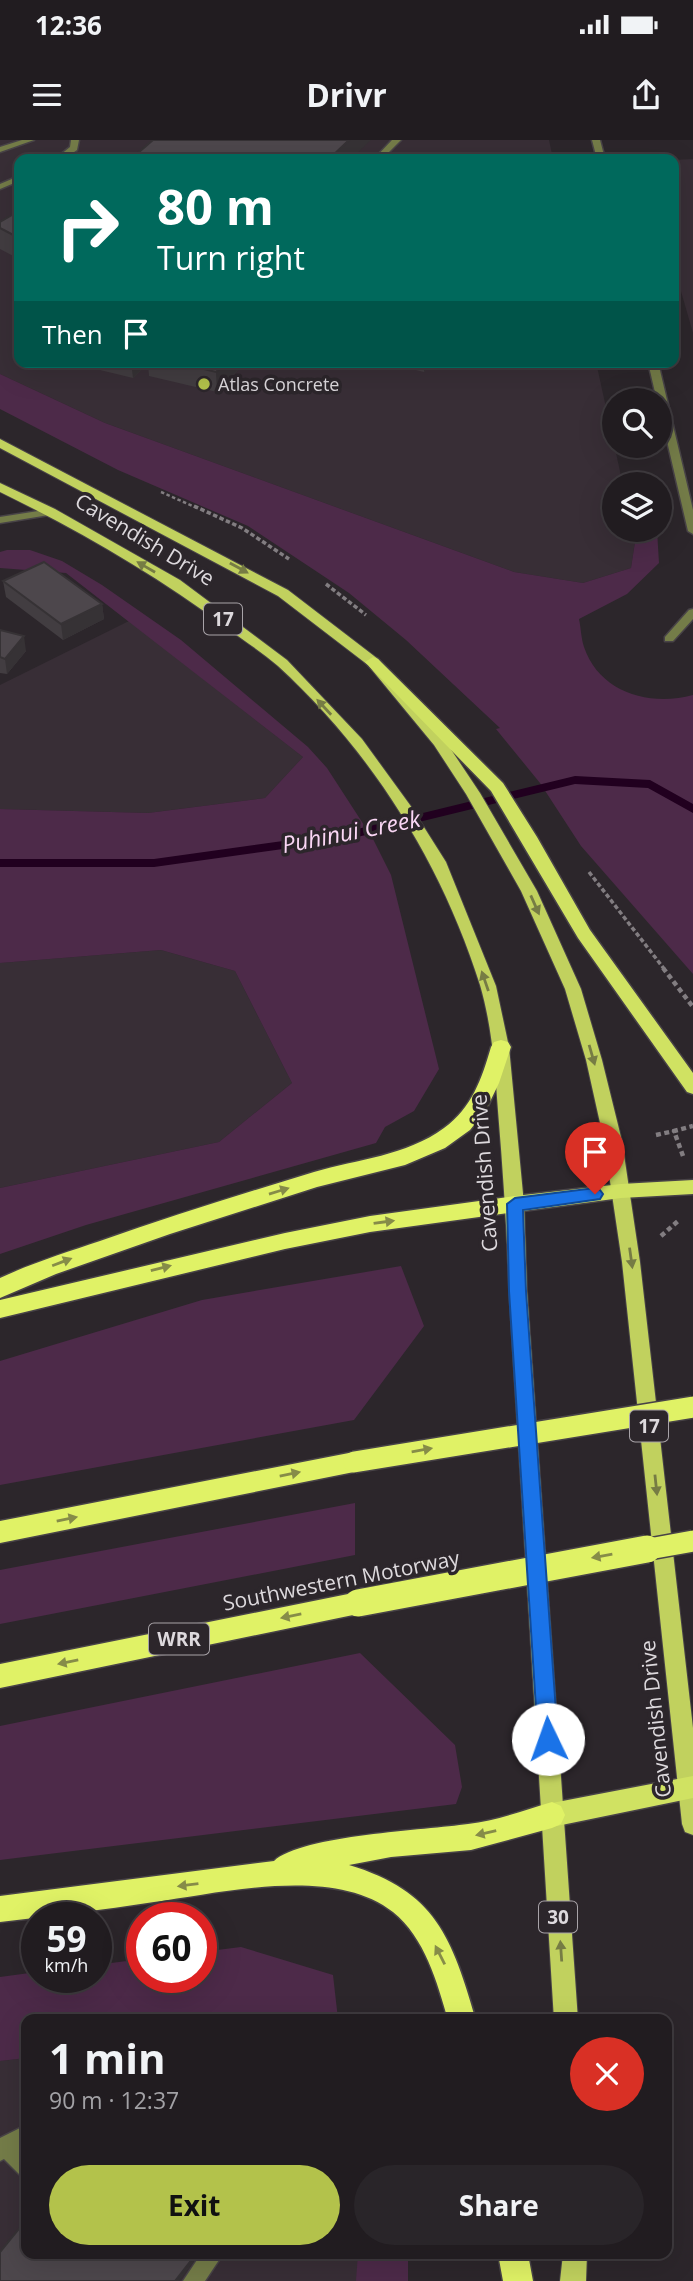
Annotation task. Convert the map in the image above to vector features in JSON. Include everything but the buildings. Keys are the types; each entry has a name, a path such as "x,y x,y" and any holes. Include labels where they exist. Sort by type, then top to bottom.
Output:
{"highway":[{"path":"373,662 445,740 497,787 530,837 584,934 693,1087"},
{"path":"0,1289 95,1249 429,1147 453,1133 472,1116 487,1093 501,1047"},
{"path":"0,1309 162,1268 370,1224 621,1191 693,1187"},
{"path":"0,1532 355,1462 693,1408"},
{"name":"Southwestern Motorway","path":"0,1676 358,1603 693,1541"},
{"path":"256,1876 320,1857 391,1844 471,1837 552,1815 691,1788"},
{"path":"0,1909 256,1876 309,1874 351,1878 380,1888 402,1902 422,1925 443,1956 461,2014"},
{"path":"514,2259 518,2281"}],"main road":[{"name":"Cavendish Drive","path":"0,443 284,593 373,662"},
{"name":"17","path":"0,487 51,512"},
{"name":"Cavendish Drive","path":"51,512 175,583 282,663 370,758 438,862 488,986 501,1047 515,1204 518,1291 566,2014"},
{"name":"Cavendish Drive","path":"445,740 529,891 573,989 594,1060 613,1141 631,1262 693,1824"},
{"path":"573,2281 575,2259"}],"street":[{"path":"0,150 30,140"},
{"path":"66,154 74,148 75,140"},
{"path":"383,154 397,140"},
{"path":"654,368 693,531"},
{"path":"0,520 51,512"},
{"path":"669,639 693,612"},
{"path":"21,2137 2,2149 21,2163"},
{"path":"193,2281 209,2259"}],"path":[{"path":"586,868 693,1006"},
{"path":"656,1135 693,1126"},
{"path":"674,1131 683,1156"}],"shaded area":[{"path":"0,140 549,140 552,154 14,154 14,368 597,368 602,389 602,458 617,458 620,472 602,472 602,542 635,542 631,568 583,583 514,572 105,423 0,374"},
{"path":"693,159 693,333 679,284 679,160"},
{"path":"0,374 105,423 514,572 583,583 631,568 635,542 658,542 659,563 627,594 579,619 583,644 591,662 613,685 643,697 660,699 693,695 693,974 581,846 540,783 496,729 500,728 406,640 349,593 248,526 118,470 0,409"},
{"path":"30,550 62,561 102,585 181,640 308,747 327,768 373,839 391,875 439,1069 414,1111 385,1127 376,1143 86,1225 0,1254 0,1188 219,1142 292,1083 235,971 161,950 0,963 0,809 148,813 265,798 303,757 66,573 0,568 0,552"},
{"path":"129,621 303,757 265,798 148,813 0,809 0,685"},
{"path":"161,950 235,971 292,1083 219,1142 0,1188 0,963"},
{"path":"401,1266 424,1326 354,1420 0,1485 0,1361 202,1300"},
{"path":"355,1503 355,1555 0,1624 0,1570"},
{"path":"360,1653 455,1745 462,1787 456,1804 0,1860 0,1726"},
{"path":"241,1947 333,1975 337,2014 21,2014 21,2059 0,2061 0,1977 21,1974 21,1993 112,1993 112,1963 126,1961 126,1993 217,1993 217,1950"},
{"path":"21,2059 21,2259 379,2259 381,2281 0,2281 0,2061"},
{"path":"358,2259 408,2259 408,2281 356,2281"}],"waterway":[{"name":"Puhinui Creek","path":"0,863 154,863 341,837 575,780 650,784 693,809"}],"place":[{"name":"Atlas Concrete","path":"204,384"}],"route":[{"path":"548,1739 518,1291 515,1204 595,1194"}]}
